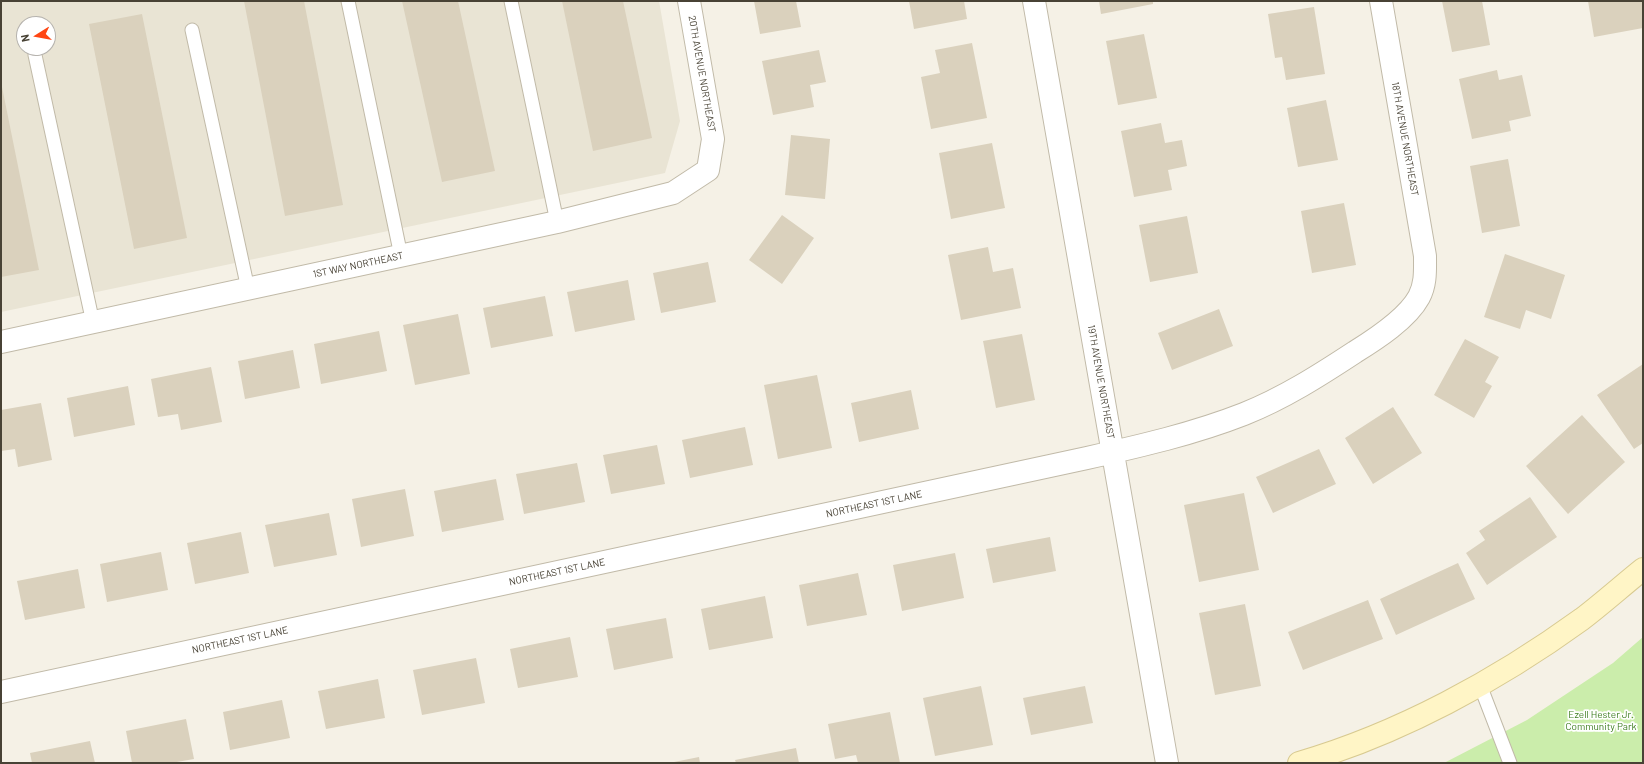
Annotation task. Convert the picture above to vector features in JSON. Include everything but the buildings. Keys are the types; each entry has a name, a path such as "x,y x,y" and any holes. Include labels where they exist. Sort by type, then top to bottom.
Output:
{"street":[{"name":"20TH AVENUE NORTHEAST","path":"689,1 713,139 708,170"},
{"name":"19TH AVENUE NORTHEAST","path":"1034,1 1167,763"},
{"name":"18TH AVENUE NORTHEAST","path":"1113,452 1177,437 1245,414 1309,382 1370,343 1407,314 1419,297 1425,277 1425,256 1381,1"},
{"name":"1ST WAY NORTHEAST","path":"1,342 557,222 673,193 708,170"},
{"name":"NORTHEAST 1ST LANE","path":"1,692 1113,452"},
{"path":"1299,763 1318,758 1392,729 1480,685 1516,664 1582,618 1643,569"}],"lane":[{"path":"348,1 401,256"},
{"path":"511,1 557,222"},
{"path":"192,30 248,289"},
{"path":"35,56 93,323"},
{"path":"1480,685 1510,763"}],"shaded area":[{"path":"1,1 659,1 680,121 665,173 1,312"}],"green space":[{"name":"Ezell Hester Jr. Community Park","path":"1643,637 1643,763 1444,763 1527,720 1613,663"}]}
